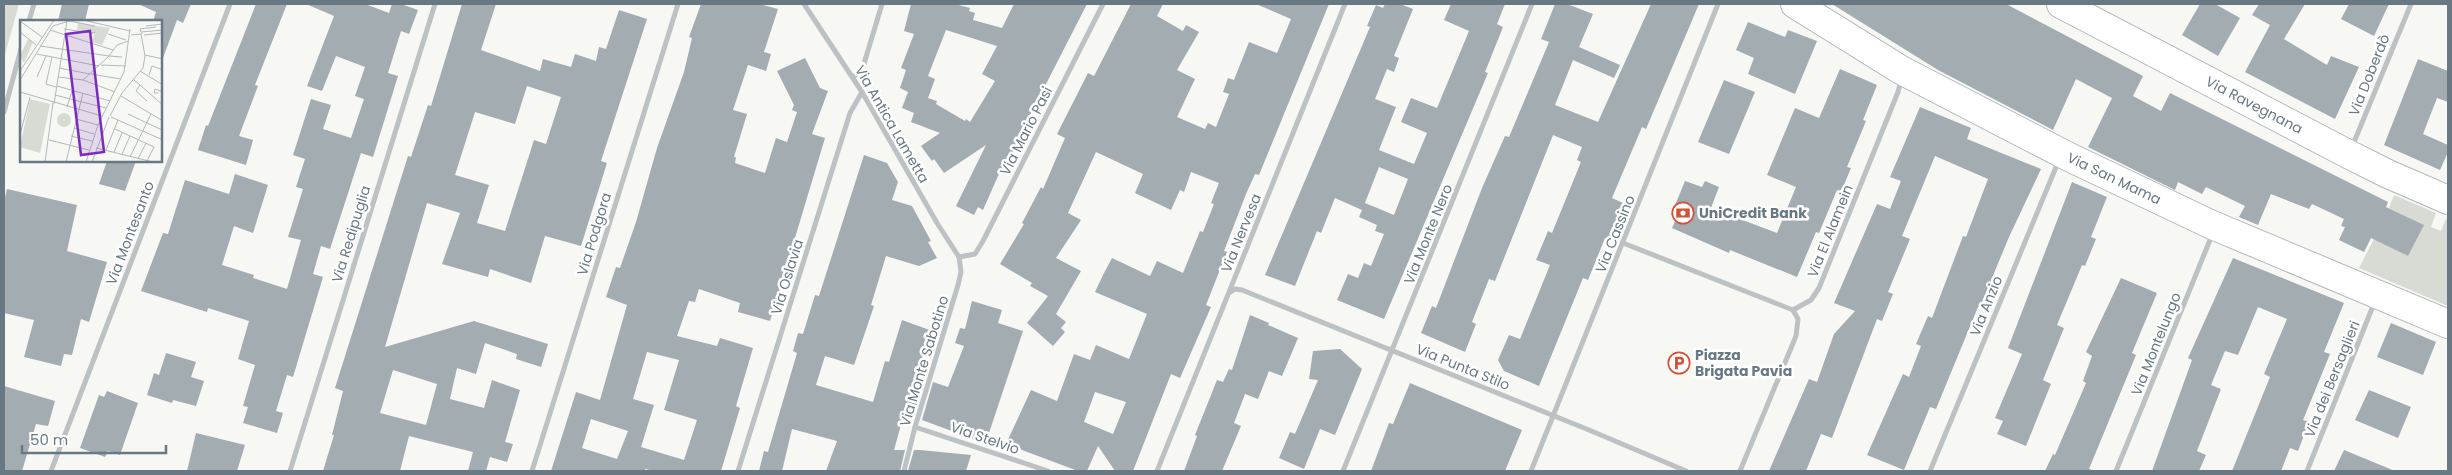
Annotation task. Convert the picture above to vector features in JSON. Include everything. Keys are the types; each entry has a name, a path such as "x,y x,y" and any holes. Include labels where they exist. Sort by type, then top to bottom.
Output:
{"street":[{"path":"29,20 34,4"},
{"name":"Via Montesanto","path":"52,471 230,4"},
{"name":"Via Redipuglia","path":"290,471 435,4"},
{"name":"Via Podgora","path":"532,471 678,4"},
{"name":"Via Antica Lametta","path":"804,4 862,92 936,224 959,257"},
{"path":"853,78 863,67 882,4"},
{"name":"Via Mario Pasi","path":"959,257 974,254 983,240 1103,4"},
{"name":"Via Nervesa","path":"1157,471 1345,4"},
{"name":"Via Monte Nero","path":"1343,471 1393,352 1532,4"},
{"name":"Via Cassino","path":"1531,471 1718,4"},
{"name":"Via San Mama","path":"1795,4 1901,70 2069,157 2210,224 2377,296 2448,324"},
{"name":"Via Ravegnana","path":"2061,4 2348,154 2448,200"},
{"name":"Via Doberdò","path":"2348,154 2411,4"},
{"path":"4,112 20,53"},
{"name":"Via El Alamein","path":"1793,310 1811,300 1820,288 1898,92 1901,82 1901,70"},
{"name":"Via Oslavia","path":"738,471 850,112 862,92"},
{"name":"Via Anzio","path":"1930,471 2054,170 2059,160 2069,157"},
{"name":"Via Montelungo","path":"2116,471 2210,240 2210,224"},
{"path":"1623,243 1793,310 1798,319 1796,336 1740,471"},
{"name":"Via Monte Sabotino","path":"904,471 915,427 958,285 961,272 959,257"},
{"name":"Via Punta Stilo","path":"1230,292 1235,289 1242,290 1686,471"},
{"name":"Via dei Bersaglieri","path":"2307,471 2377,296"},
{"name":"Via Stelvio","path":"915,427 1048,471"}],"shaded area":[{"path":"4,4 19,4 4,58"},
{"path":"2394,195 2436,213 2431,227 2441,231 2446,219 2448,220 2448,306 2359,268 2374,239 2408,256 2423,225 2389,208"}],"building":[{"path":"62,4 89,4 85,20 58,20"},
{"path":"138,4 191,4 183,23 177,20 163,58 162,20 153,20 156,12"},
{"path":"256,4 287,4 255,85 258,86 239,136 253,140 246,165 198,150 206,125 208,126"},
{"path":"306,4 365,4 389,13 392,4 401,4 418,10 409,34 401,31 388,73 398,76 373,157 361,153 330,249 321,246 313,274 323,277 293,377 287,375 276,411 283,413 277,433 243,423 248,407 243,406 255,365 238,359 249,321 208,308 207,312 141,291 163,233 168,234 185,180 229,194 235,174 268,185 253,233 234,226 222,265 254,275 253,278 287,289 301,240 288,237 303,189 296,187 305,159 293,155 311,99 331,105 323,129 351,138 364,99 355,96 365,67 336,56 322,91 307,86 334,16"},
{"path":"462,4 496,4 481,50 540,71 543,59 571,67 575,54 596,61 599,47 606,49 619,10 647,19 601,161 607,163 581,246 545,236 531,283 490,269 488,277 442,264 460,213 427,203 385,347 474,321 548,344 541,367 516,359 517,354 485,343 476,374 457,368 450,399 484,408 492,380 520,390 505,442 513,444 507,462 490,457 486,471 468,471 473,452 409,436 400,471 323,471 334,435 332,435 343,391 335,388 408,156 411,157 428,105 431,106","holes":["527,86 561,97 546,144 534,140 505,231 477,223 489,185 455,175 475,112 515,124","393,370 437,384 426,425 380,413"]},
{"path":"701,4 759,4 778,9 764,52 771,54 766,71 748,65 733,110 747,114 734,157 736,157 735,163 765,173 776,138 787,142 797,112 792,110 794,105 777,71 805,58 820,88 828,91 812,134 825,138 770,321 738,312 740,303 699,289 695,302 689,301 677,336 717,346 720,338 753,348 736,406 740,408 721,471 654,471 645,469 645,471 551,471 576,392 600,400 627,305 606,297 616,267 620,268 636,222 657,148 684,72 692,38 689,37","holes":["647,352 679,360 664,410 697,420 684,460 641,447 654,405 633,399","591,419 628,431 617,459 582,448"]},
{"path":"911,4 955,4 970,8 969,11 975,13 973,20 1002,28 1014,4 1087,4 1025,125 1028,127 998,176 983,210 978,207 974,215 956,206 986,145 944,173 921,146 940,133 911,122 914,113 902,108 908,92 900,88 906,70 901,68 914,34 904,31","holes":["946,30 997,46 982,74 995,81 970,122 936,104 937,101 928,98 935,79 928,76"]},
{"path":"1131,4 1163,4 1157,16 1183,31 1186,25 1199,32 1177,70 1195,79 1177,117 1205,129 1208,123 1216,127 1229,94 1223,92 1228,78 1234,80 1249,42 1277,53 1291,19 1256,4 1329,4 1259,175 1255,174 1246,194 1224,251 1227,252 1206,305 1211,307 1180,378 1171,374 1133,471 1115,471 1098,446 1087,471 1078,471 1006,444 1031,390 1057,401 1074,354 1090,360 1096,345 1129,359 1147,314 1095,292 1112,258 1150,276 1157,261 1183,273 1200,231 1203,232 1214,204 1211,203 1219,183 1191,172 1184,192 1180,190 1171,210 1135,193 1143,174 1096,152 1068,213 1081,220 1056,258 1081,271 1056,314 1066,322 1061,328 1065,332 1053,346 1027,323 1048,296 1030,286 1032,283 1000,264 1024,224 1022,223 1041,187 1043,189 1065,138 1057,134 1088,73 1094,76","holes":["1095,392 1126,402 1113,434 1084,422"]},
{"path":"1385,4 1400,4 1413,9 1394,56 1399,58 1394,72 1387,69 1375,99 1396,107 1379,150 1414,164 1427,133 1401,122 1411,98 1437,108 1469,31 1444,20 1451,4 1505,4 1497,24 1503,27 1485,72 1488,73 1384,319 1337,300 1348,274 1358,278 1364,263 1371,266 1384,234 1375,231 1377,225 1359,217 1362,210 1335,198 1321,233 1317,231 1295,286 1265,275 1370,27 1367,26 1376,5 1383,8","holes":["1379,167 1408,179 1394,215 1365,203"]},
{"path":"1555,4 1567,4 1593,14 1579,47 1620,65 1614,78 1573,60 1555,105 1598,122 1651,4 1699,4 1646,129 1642,127 1612,198 1623,203 1608,240 1605,238 1588,280 1583,278 1539,386 1504,371 1498,360 1509,335 1520,339 1550,265 1536,260 1548,231 1552,233 1581,162 1577,160 1582,147 1553,135 1495,281 1489,279 1472,322 1476,324 1465,352 1421,333 1432,306 1436,308 1482,188 1505,136 1509,137 1549,42 1541,39"},
{"path":"1832,4 2006,4 2143,76 2133,96 2161,111 2170,93 2388,202 2386,207 2424,225 2408,256 2371,238 2364,252 2339,240 2345,227 2341,226 2344,219 2312,204 2309,209 2271,194 2258,225 2239,217 2245,206 2206,187 2202,194 2178,182 2175,190 2088,147 2112,98 2076,79 2053,130 1938,70"},
{"path":"2200,4 2215,4 2240,18 2218,56 2182,35"},
{"path":"2259,4 2305,4 2284,39 2327,65 2331,56 2359,67 2335,119 2245,72 2270,25 2252,15"},
{"path":"2349,4 2389,4 2374,36 2341,19"},
{"path":"1748,22 1785,37 1788,30 1817,41 1795,94 1748,74 1754,58 1736,50"},
{"path":"2418,59 2448,71 2448,102 2437,98 2423,134 2448,145 2448,152 2440,170 2384,145"},
{"path":"1840,69 1877,85 1863,120 1866,121 1847,167 1851,168 1841,192 1837,190 1819,233 1816,232 1797,277 1730,250 1729,253 1672,228 1677,217 1671,215 1685,181 1702,187 1705,181 1719,187 1711,208 1777,233 1796,187 1767,175 1795,108 1819,118"},
{"path":"1724,80 1755,92 1729,154 1698,142"},
{"path":"1920,107 1971,128 1967,139 2041,169 2009,237 1980,307 1978,307 1936,409 1930,407 1904,470 1867,455 1903,374 1909,377 1921,346 1916,344 1928,316 1932,318 1963,236 1966,237 1988,179 1935,156 1902,236 1910,239 1888,292 1893,294 1882,321 1877,319 1832,438 1821,434 1806,471 1769,471 1809,379 1817,382 1834,334 1855,311 1834,303 1877,204 1890,209 1901,181 1890,177"},
{"path":"864,155 887,163 898,182 892,200 912,206 931,241 928,242 937,258 919,266 886,256 871,305 874,306 854,365 825,356 816,385 873,402 885,361 889,362 902,320 935,332 930,350 925,349 916,377 925,380 913,417 904,414 894,450 905,450 900,471 826,471 837,441 792,429 782,471 759,471 764,451 768,452 797,353 793,351 798,333 803,334 815,295 819,296"},
{"path":"107,162 136,162 125,191 99,184"},
{"path":"2072,182 2107,197 2091,237 2096,239 2085,266 2082,265 2057,325 2064,328 2043,380 2051,384 2026,446 1997,434 2003,421 1995,418 2022,354 2008,348"},
{"path":"7,189 77,205 67,251 107,262 89,322 81,319 72,355 64,354 61,366 24,357 34,320 4,313 4,202"},
{"path":"2233,258 2344,303 2324,352 2330,354 2303,420 2309,422 2298,451 2290,448 2281,471 2232,471 2270,377 2264,374 2287,319 2258,307 2238,355 2225,351 2211,385 2221,389 2197,451 2206,455 2199,471 2152,471 2192,360 2188,358"},
{"path":"2121,278 2157,293 2132,353 2136,355 2089,469 2094,471 2045,471 2053,454 2055,455 2086,383 2083,381 2092,356 2086,352"},
{"path":"972,301 1002,310 998,323 1023,331 987,439 978,435 976,440 922,420 933,382 948,387 964,346 955,343 960,328 965,329"},
{"path":"1250,315 1298,338 1282,376 1269,371 1258,399 1245,394 1234,423 1241,426 1222,471 1184,471 1197,436 1195,435 1217,380 1223,382 1229,369 1232,370"},
{"path":"2391,323 2436,342 2423,375 2377,357"},
{"path":"1340,349 1362,369 1335,435 1320,429 1304,469 1279,458 1290,432 1295,434 1318,380 1309,379 1313,351"},
{"path":"166,353 196,362 191,377 204,381 196,406 173,400 172,403 147,395 154,373 159,375"},
{"path":"1410,383 1522,430 1505,471 1371,471 1389,423 1393,424"},
{"path":"4,386 55,401 48,426 36,424 22,471 4,471"},
{"path":"2369,390 2411,407 2398,438 2355,420"},
{"path":"107,391 138,403 120,455 108,451 105,457 80,448 99,395 104,397"},
{"path":"196,433 245,445 237,471 187,471"},
{"path":"914,450 971,455 966,471 908,471"},
{"path":"2344,450 2395,471 2334,471"}],"place":[{"name":"UniCredit Bank","path":"1683,213"},
{"name":"Piazza Brigata Pavia","path":"1679,363"}]}
